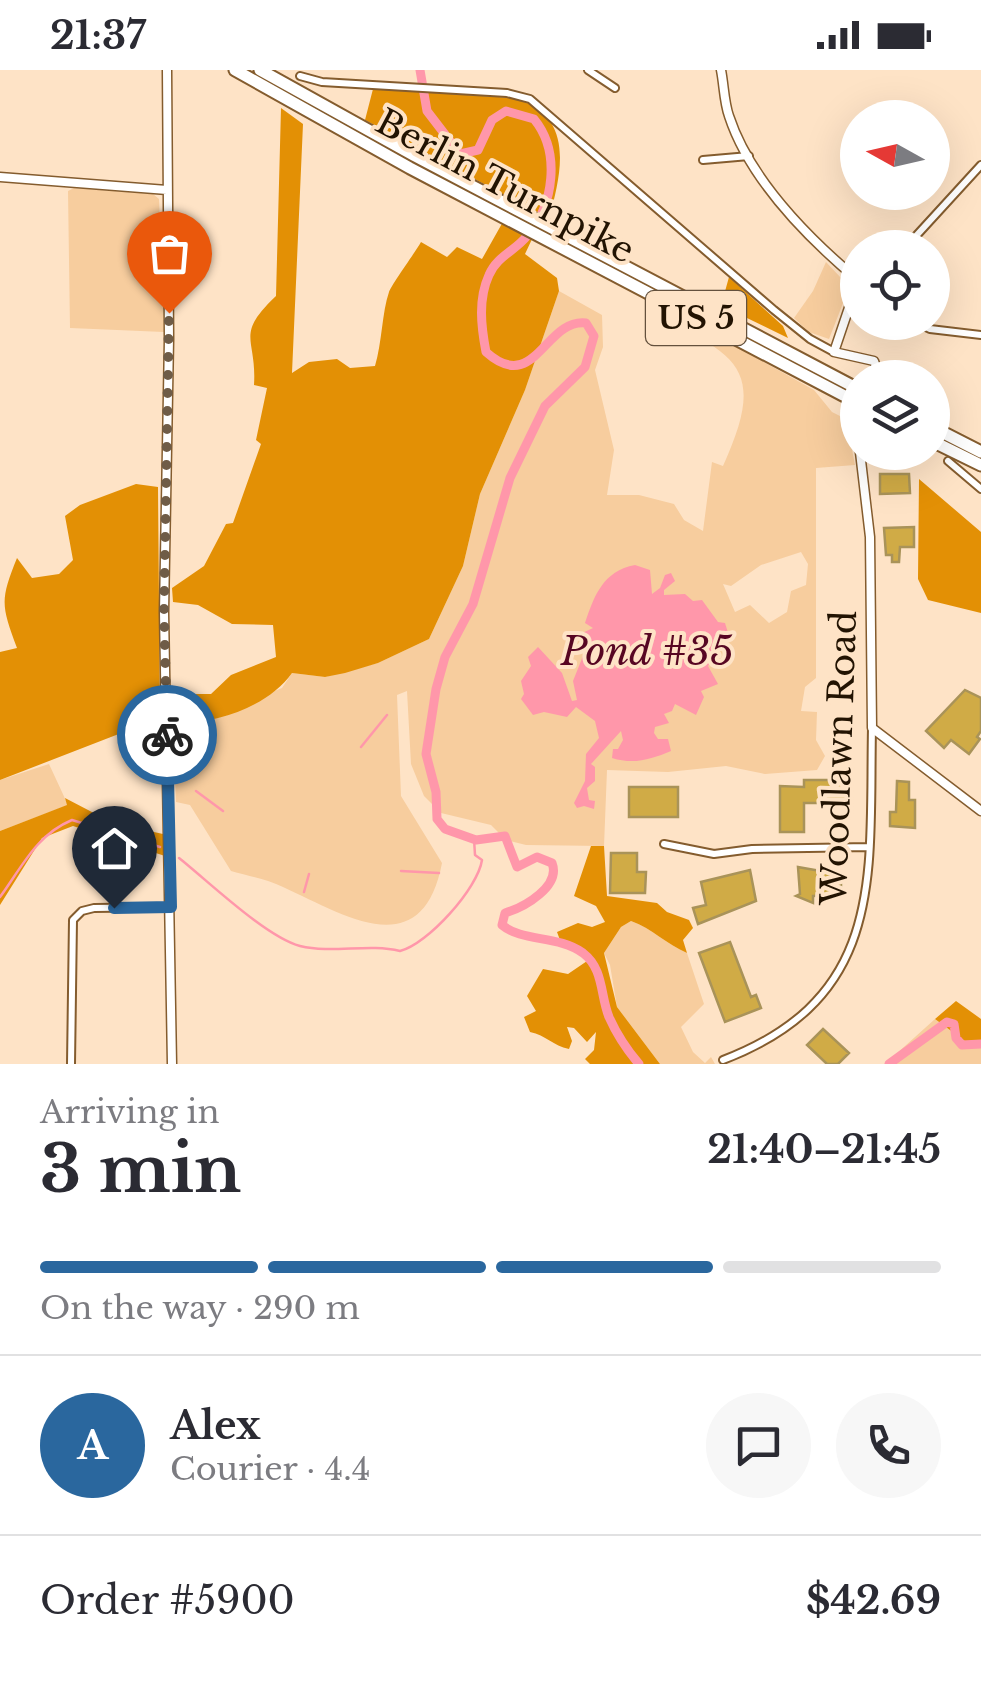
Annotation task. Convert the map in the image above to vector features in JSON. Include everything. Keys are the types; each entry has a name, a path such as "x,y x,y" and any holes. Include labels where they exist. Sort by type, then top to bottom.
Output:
{"highway":[{"name":"Berlin Turnpike","path":"235,70 840,380"},
{"name":"Berlin Turnpike","path":"260,70 840,393"},
{"path":"950,437 981,452"},
{"path":"950,450 981,465"}],"street":[{"path":"166,70 164,635 172,1064"},
{"path":"588,70 616,88"},
{"path":"721,70 729,116 750,156 795,222 840,264"},
{"path":"300,76 322,82 506,94 530,99 810,340 834,352 872,360"},
{"path":"703,160 750,156"},
{"path":"921,230 981,165"},
{"path":"0,176 168,190"},
{"path":"950,331 981,335"},
{"path":"834,352 840,334"},
{"path":"950,463 981,489"},
{"name":"Woodlawn Road","path":"723,1060 785,1029 835,976 863,917 870,847 872,728 870,540 862,470"},
{"path":"872,728 981,810"},
{"path":"664,844 714,854 752,848 870,847"},
{"path":"71,1064 73,920 87,909 171,907"}],"shaded area":[{"path":"373,89 515,98 534,106 556,132 559,147 558,182 549,219 365,120"},
{"path":"281,108 303,124 292,373 309,362 337,359 350,368 375,366 389,292 421,242 447,257 457,247 482,259 504,220 533,237 525,254 557,278 559,291 525,390 480,494 463,566 429,639 378,663 345,673 325,677 292,673 269,695 239,712 206,721 173,723 174,706 187,705 196,694 211,694 231,675 276,657 273,625 232,624 198,605 173,602 172,588 204,566 226,524 233,523 261,444 256,440 267,388 254,385 250,338 255,320 276,296"},
{"path":"74,188 153,194 159,199 164,332 70,328 68,191"},
{"path":"826,262 840,277 840,311 829,339 809,332 794,318 813,291"},
{"path":"729,277 783,326 788,338 747,318 724,295"},
{"path":"559,291 602,315 603,347 595,370 614,450 607,495 639,495 674,504 684,520 703,531 712,462 723,466 742,414 744,393 731,361 694,335 665,323 674,316 694,323 814,390 840,416 840,466 816,468 816,678 805,687 801,711 817,712 816,740 825,756 817,770 765,774 726,766 668,772 607,770 604,846 526,845 506,840 491,825 441,813 424,796 411,764 407,691 397,695 401,796 442,863 432,895 417,914 399,923 354,919 271,882 231,871 190,805 176,802 173,723 191,724 282,688 292,673 325,677 378,663 429,639 463,566 480,494 525,390","holes":["801,552 808,564 806,585 791,591 787,612 769,623 750,605 735,612 723,584 731,586 761,565"]},
{"path":"919,479 981,532 981,613 928,600 918,579"},
{"path":"136,484 158,487 160,718 0,780 0,652 17,648 5,603 17,558 32,578 59,574 73,560 65,516 80,505"},
{"path":"49,764 68,805 0,831 0,780"},
{"path":"65,798 113,823 163,834 165,856 73,826 42,838 0,905 0,831 67,805"},
{"path":"591,846 604,846 607,896 657,903 667,912 689,920 693,928 683,940 687,953 631,921 621,927 604,953 617,1007 660,1064 590,1064 585,1059 594,1050 596,1032 587,1042 574,1028 567,1027 572,1041 569,1049 530,1032 524,1017 536,1011 527,996 543,969 568,974 590,959 560,940 557,932 578,923 592,927 605,922 596,906 574,896"},
{"path":"631,921 687,953 704,1004 681,1027 693,1052 705,1063 711,1057 715,1064 660,1064 617,1007 610,965 604,953 621,927"},
{"path":"956,1001 981,1019 981,1046 973,1047 935,1019"},
{"path":"935,1019 973,1047 981,1046 981,1064 885,1064"}],"water":[{"name":"Pond #35","path":"635,565 650,570 652,594 660,588 665,575 671,573 675,581 664,590 664,595 685,594 693,601 702,600 718,622 725,623 729,636 708,666 718,684 701,691 704,697 696,715 675,704 672,711 664,714 669,723 655,727 654,733 658,739 668,739 671,751 643,760 612,758 613,749 618,749 623,740 621,731 591,764 595,767 595,781 587,788 589,800 595,801 594,809 577,808 574,803 585,781 586,754 599,738 595,721 576,707 567,717 544,712 533,715 521,699 521,681 531,666 528,657 538,647 562,673 572,701 577,700 573,681 587,646 578,635 593,628 585,623 601,586 615,573"}],"building":[{"path":"880,474 909,474 910,493 880,494"},
{"path":"914,527 914,547 900,547 899,562 892,562 892,555 886,555 884,528"},
{"path":"965,690 981,698 981,731 977,737 980,739 969,754 951,740 944,748 926,731"},
{"path":"804,780 849,780 849,803 804,803 804,832 780,832 780,786 804,787"},
{"path":"897,781 909,782 909,800 915,800 915,828 890,826 890,812 896,812"},
{"path":"629,787 678,787 678,817 629,817"},
{"path":"611,853 637,853 637,872 646,872 645,893 610,893"},
{"path":"798,867 832,873 832,883 841,883 841,895 813,896 813,903 796,896 800,894"},
{"path":"750,870 756,901 698,924 693,908 706,905 701,882"},
{"path":"730,942 751,997 756,995 761,1008 725,1022 699,953"},
{"path":"823,1029 849,1053 838,1064 827,1064 807,1045"}],"waterway":[{"path":"420,70 427,111 460,154 478,150 492,120 506,111 534,119 548,147 551,178 543,209 527,236 497,263 486,284 482,313 486,352 503,363 517,365 528,361 572,325 586,323 594,336 585,367 545,406 510,478 473,604 445,657 426,754 436,792 437,819 445,829 476,840 505,836 517,867 537,857 552,863 553,872 546,887 531,901 505,913 502,925 520,934 563,943 590,959 612,1024 639,1064"},
{"path":"361,747 387,715"},
{"path":"196,791 223,811"},
{"path":"0,897 39,843 72,820 160,847"},
{"path":"179,858 254,920 286,941 312,948 400,951 424,938 462,899 482,860 475,855 474,839"},
{"path":"401,871 439,873"},
{"path":"304,892 309,874"},
{"path":"889,1064 947,1022 954,1024 956,1038 962,1045 981,1044"}],"way so far":[{"path":"167,735 164,610 169,313"}],"route":[{"path":"114,908 171,907 167,735"}]}
